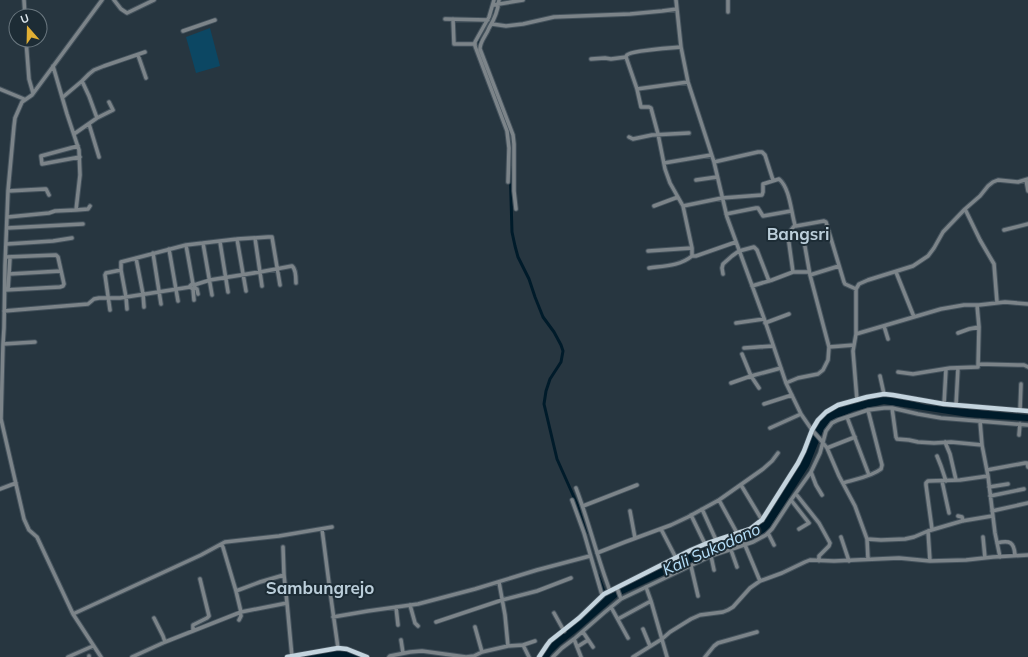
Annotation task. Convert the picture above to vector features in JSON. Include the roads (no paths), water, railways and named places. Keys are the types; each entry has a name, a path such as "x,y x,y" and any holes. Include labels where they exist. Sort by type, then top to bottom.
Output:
{"main road":[{"path":"540,657 547,645 606,593 617,589 705,544 750,529 762,520 798,463 820,417 838,405 867,397 893,394 944,404 1028,411"},
{"path":"290,657 338,648 348,649 367,657"}],"street":[{"path":"6,290 9,274 7,244 8,191 15,118 22,102 33,93 102,0"},
{"path":"114,0 121,9 127,13 154,0"},
{"path":"494,0 496,4 492,24 481,42 480,50 513,134 514,191 516,210"},
{"path":"496,4 523,0"},
{"path":"676,0 681,47 688,82 710,156 714,162 726,214 739,252 786,382 801,414 827,448 855,506 867,539 868,559"},
{"path":"728,0 728,12"},
{"path":"496,4 475,44 507,131 509,148 508,182"},
{"path":"492,24 506,26 554,17 630,14 677,9"},
{"path":"445,19 488,20"},
{"path":"453,19 454,44 475,44"},
{"path":"183,31 215,20"},
{"path":"591,59 605,58 611,60 626,57 629,53 681,47"},
{"path":"27,48 29,79 33,93"},
{"path":"63,97 94,70 145,52"},
{"path":"138,55 146,78"},
{"path":"626,57 637,89 641,107 651,108 665,169 670,183 684,206 692,248 692,256"},
{"path":"53,66 78,146 80,157 80,176 76,210"},
{"path":"82,81 98,118"},
{"path":"637,89 688,82"},
{"path":"0,89 26,98"},
{"path":"74,134 113,110 110,102"},
{"path":"90,124 99,157"},
{"path":"629,137 633,139 658,134 689,133"},
{"path":"78,146 41,156 42,164 80,157"},
{"path":"714,162 762,152 773,180"},
{"path":"664,163 710,156"},
{"path":"696,180 717,177"},
{"path":"684,206 722,198 762,195 763,184 779,179 782,181 789,195 795,225"},
{"path":"857,400 853,351 856,334 856,289 859,284 913,266 928,256 943,232 993,182 998,180 1018,182 1027,179 1028,191"},
{"path":"8,191 46,189 49,196"},
{"path":"654,206 678,197"},
{"path":"8,217 50,213 55,211 88,210 90,206"},
{"path":"726,214 756,208 759,209 763,216 791,211"},
{"path":"965,209 994,264 997,302"},
{"path":"795,225 826,222 845,284 856,289"},
{"path":"8,228 83,224"},
{"path":"1004,230 1028,224"},
{"path":"794,272 788,234 795,225"},
{"path":"7,244 53,241 72,238"},
{"path":"255,238 262,286"},
{"path":"127,309 121,262 186,245 237,239 272,238 280,285"},
{"path":"237,239 246,290"},
{"path":"220,242 228,292"},
{"path":"649,268 683,263 692,256 696,256 736,242"},
{"path":"786,382 818,374 823,370 828,360 829,347 810,274 804,242"},
{"path":"203,243 212,295"},
{"path":"186,245 194,300"},
{"path":"723,274 723,264 732,256 754,247 757,250 769,281"},
{"path":"648,251 692,248"},
{"path":"169,249 178,301"},
{"path":"153,253 161,304"},
{"path":"6,290 62,287 64,284 58,257 56,255 8,258"},
{"path":"8,258 4,311 1,420 24,519 27,527 37,537 73,614 101,657"},
{"path":"136,258 144,307"},
{"path":"4,311 88,304 101,297 126,297 193,287 210,280 293,266 296,283"},
{"path":"752,286 794,272 810,274 839,266"},
{"path":"9,274 61,270"},
{"path":"110,310 105,273 121,270"},
{"path":"896,272 914,317"},
{"path":"193,287 197,289 198,294"},
{"path":"856,334 941,309 997,302 1028,304"},
{"path":"898,372 913,374 946,369 978,368 977,305"},
{"path":"736,323 765,321 789,314"},
{"path":"884,326 888,339"},
{"path":"958,333 969,329 978,328"},
{"path":"3,344 35,342"},
{"path":"829,347 854,345"},
{"path":"744,348 773,346"},
{"path":"742,354 751,376 759,388"},
{"path":"978,364 1018,364 1028,367"},
{"path":"731,383 781,368"},
{"path":"956,405 958,368"},
{"path":"944,404 946,369"},
{"path":"880,376 884,394"},
{"path":"1020,410 1021,384"},
{"path":"764,404 792,395"},
{"path":"892,408 897,439 918,442 951,442 982,445"},
{"path":"553,657 621,597 646,587 711,556 760,539 768,533 811,472 818,457 826,431 835,422 868,410 892,408 930,416 1028,425"},
{"path":"843,483 869,475 880,470 882,467 868,410"},
{"path":"770,428 801,414"},
{"path":"847,417 869,475"},
{"path":"980,421 992,516 1000,557"},
{"path":"1019,435 1020,424"},
{"path":"827,448 855,437"},
{"path":"946,442 956,480"},
{"path":"597,553 661,529 720,500 763,469 778,453"},
{"path":"936,456 941,466 949,513"},
{"path":"987,470 1025,463 1027,463 1028,466"},
{"path":"811,472 822,495"},
{"path":"930,561 930,530 926,483 930,481 956,480 988,476"},
{"path":"0,489 16,483"},
{"path":"989,487 1008,484"},
{"path":"583,506 637,485"},
{"path":"741,485 762,520"},
{"path":"576,488 597,553 606,593"},
{"path":"990,496 1024,489"},
{"path":"796,494 819,523 830,543 819,556 819,560"},
{"path":"572,500 590,556 606,593"},
{"path":"720,500 740,533 760,581"},
{"path":"791,500 809,523 799,529"},
{"path":"992,511 1028,503"},
{"path":"702,509 716,540"},
{"path":"630,511 635,538"},
{"path":"691,515 705,544"},
{"path":"958,516 962,517 963,521"},
{"path":"867,539 904,539 963,521 992,516"},
{"path":"73,614 229,541 279,536 332,528"},
{"path":"322,529 338,648"},
{"path":"661,529 676,558"},
{"path":"768,533 774,545"},
{"path":"841,537 850,561"},
{"path":"983,537 985,558"},
{"path":"997,543 1003,542 1013,544 1014,555"},
{"path":"222,544 236,591 240,612 239,620"},
{"path":"283,547 290,657"},
{"path":"731,550 737,566"},
{"path":"633,657 691,619 700,615 728,610 733,607 750,588 760,581 810,560 850,561 899,558 930,561 966,560 1028,555"},
{"path":"334,617 418,604 590,556"},
{"path":"711,556 714,570"},
{"path":"691,566 698,596"},
{"path":"236,591 284,575"},
{"path":"436,622 502,600 537,591 571,578"},
{"path":"193,631 193,625 209,616 200,579"},
{"path":"499,582 505,615 508,646"},
{"path":"646,587 667,657"},
{"path":"617,589 621,597"},
{"path":"618,619 651,601"},
{"path":"132,657 240,612 287,603"},
{"path":"410,605 415,623 418,626"},
{"path":"396,607 398,625"},
{"path":"611,607 628,638"},
{"path":"554,612 564,631"},
{"path":"154,618 165,642"},
{"path":"475,627 482,652"},
{"path":"643,629 650,646"},
{"path":"583,632 593,648"},
{"path":"705,657 718,643 757,632"},
{"path":"574,639 581,657"},
{"path":"401,640 403,653"},
{"path":"577,647 588,640"},
{"path":"389,657 403,653 422,651 466,657 474,656 482,652 508,646 523,645 535,641"},
{"path":"523,645 529,657"},
{"path":"68,657 93,646"}],"water":[{"path":"894,397 926,405 1028,415 1028,421 968,417 884,404 854,411 833,420 823,431 809,466 768,530 752,540 718,550 618,596 560,645 549,657 541,657 550,643 604,596 618,591 621,588 701,547 727,539 763,521 802,460 811,434 820,419 836,408 867,398"},
{"path":"335,650 348,651 362,657 296,657"}],"waterway":[{"path":"486,26 492,16 494,4"},
{"path":"479,52 477,46 480,34"},
{"path":"482,59 490,80"},
{"path":"492,85 504,115"},
{"path":"507,124 512,148 510,165 512,232 515,246 518,257 529,279 543,317 554,332 563,351 561,362 550,379 544,404 557,459 577,504 586,533"},
{"name":"Kali Sukodono","path":"877,399 891,397 896,398"},
{"path":"598,575 605,594"}],"district":[{"name":"Bangsri","path":"798,233"},
{"name":"Sambungrejo","path":"320,587"}]}
